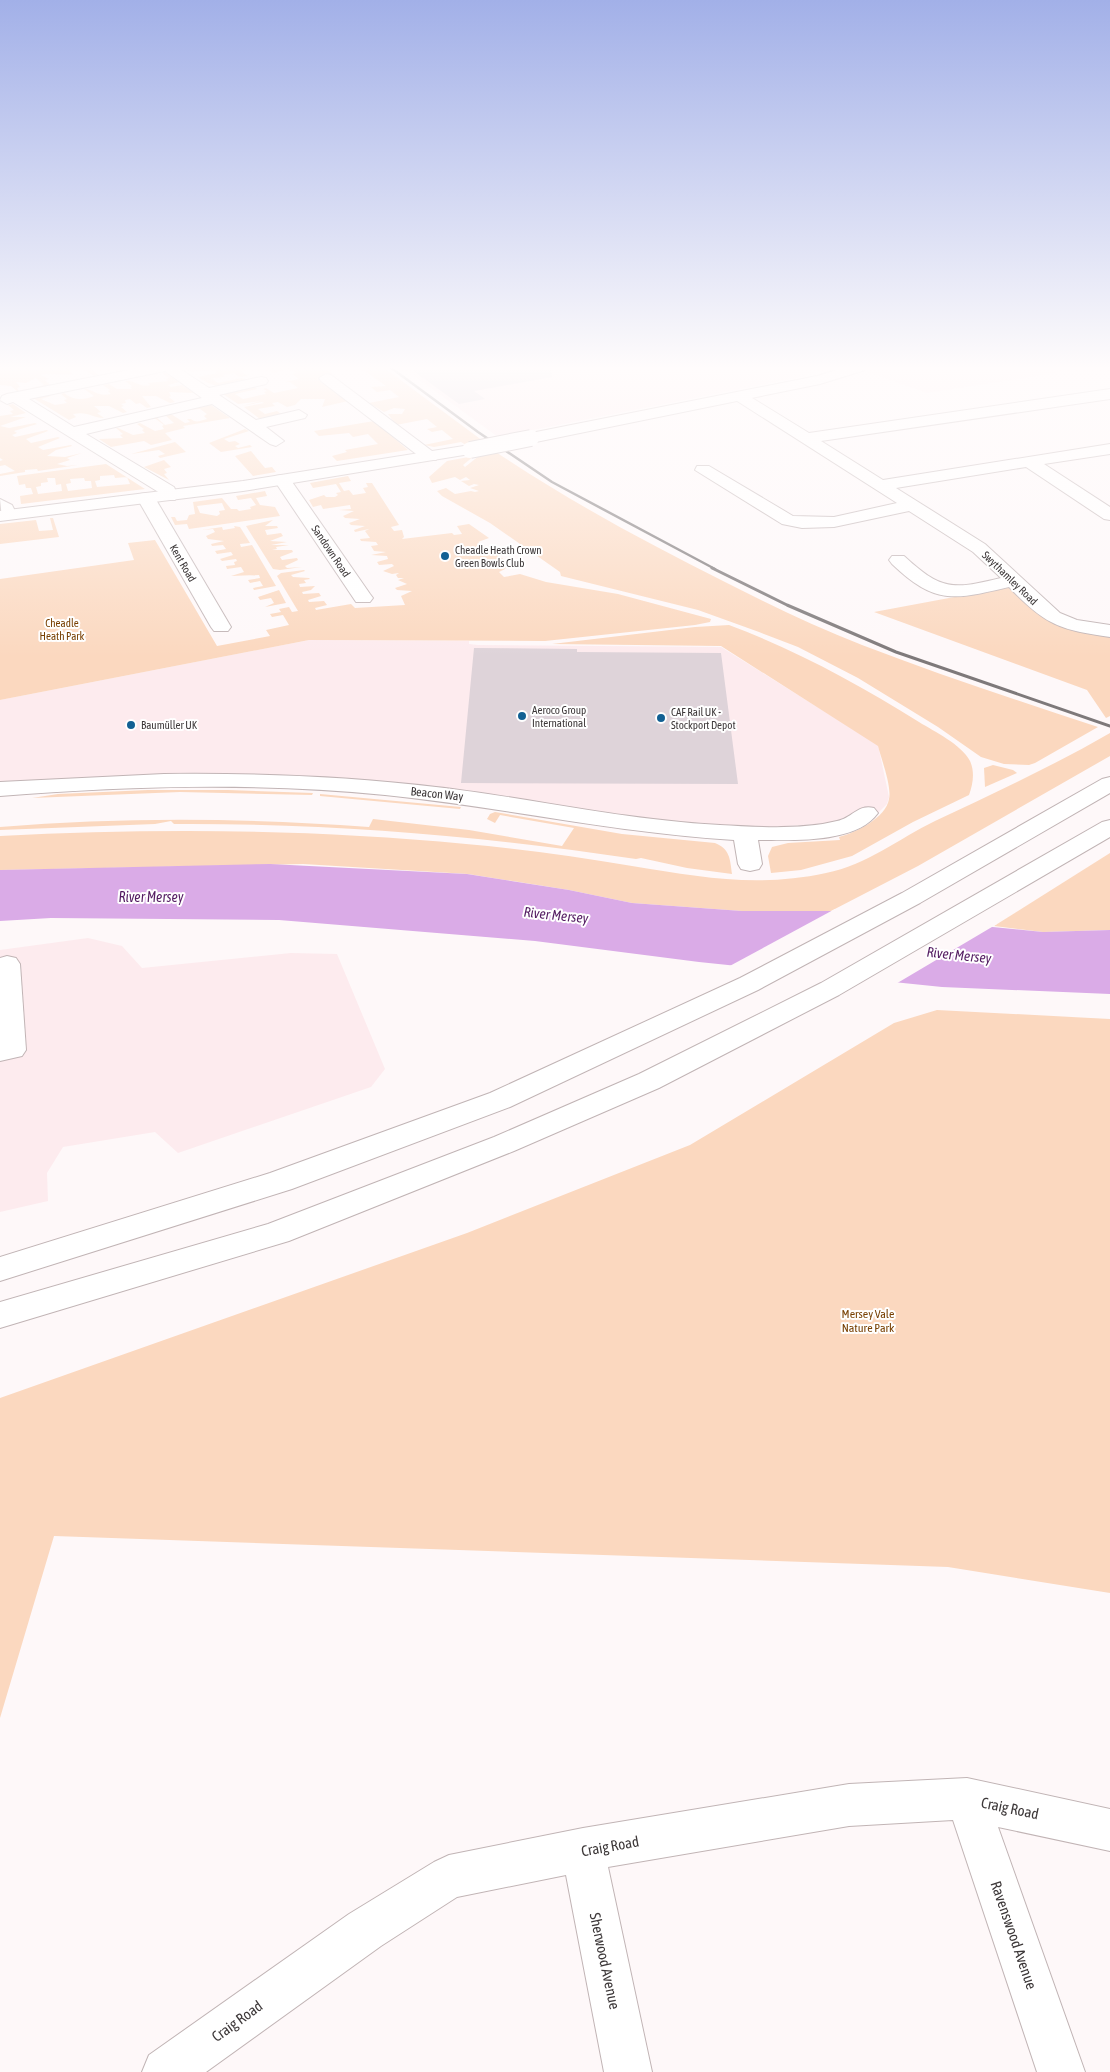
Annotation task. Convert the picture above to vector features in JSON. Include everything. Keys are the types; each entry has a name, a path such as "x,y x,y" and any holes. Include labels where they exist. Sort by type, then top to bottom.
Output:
{"main road":[{"path":"124,464 168,491 169,496"},
{"path":"3,512 169,496 387,464"},
{"name":"Swythamley Road","path":"848,464 979,548 1053,617 1074,626 1110,631"},
{"path":"882,485 1018,464"},
{"path":"1032,464 1110,515"},
{"path":"703,470 788,520 797,523 820,524 913,505"},
{"name":"Sandown Road","path":"282,480 363,598"},
{"name":"Kent Road","path":"146,498 221,627"},
{"path":"898,560 923,581 940,590 964,590 1015,580"},
{"name":"Beacon Way","path":"0,789 84,783 175,780 321,784 456,796 642,826 745,834 842,828 854,823 866,812"},
{"path":"0,1269 281,1181 500,1100 749,984 911,898 1110,784"},
{"path":"0,1315 278,1233 504,1144 640,1085 830,989 1110,827"},
{"path":"745,834 750,864"},
{"path":"0,1052 12,1050 7,964"},
{"name":"Craig Road","path":"166,2072 365,1930 450,1876 583,1850 849,1806 967,1799 1110,1830"},
{"name":"Ravenswood Avenue","path":"967,1799 1061,2072"},
{"name":"Sherwood Avenue","path":"583,1850 628,2072"}],"shaded area":[{"path":"309,640 469,641 469,644 478,645 721,647 878,745 889,797 887,804 875,816 833,823 772,827 707,827 633,818 438,788 0,783 0,700"},
{"path":"88,938 122,946 142,968 291,953 337,954 385,1069 371,1087 178,1153 155,1132 63,1147 47,1173 48,1201 0,1212 0,950"}],"green space":[{"path":"0,464 78,465 38,471 37,469 25,470 25,472 0,476 0,474 15,471 5,465 0,466"},
{"path":"106,464 126,477 115,478 114,475 100,476 100,480 95,481 97,487 130,484 127,478 145,489 21,504 20,496 33,494 31,488 26,488 25,484 19,485 17,476","holes":["47,478 55,478 56,485 61,484 62,491 38,494 36,487 41,486 41,483 48,482","84,478 85,481 91,481 92,488 68,491 66,484 71,483 70,479"]},
{"path":"153,464 168,464 171,467 164,469 167,473 164,474 169,480 144,467"},
{"path":"242,464 261,464 265,468 272,467 276,472 253,476"},
{"path":"444,464 465,464 463,465 465,467 469,464 514,464 552,488 638,537 793,615 891,656 1098,727 1029,765 1004,764 981,757 938,727 858,678 798,647 698,610 561,576 560,572 490,523 442,496 437,491 446,488 455,494 475,492 479,491 470,488 479,485 469,486 461,481 470,480 466,477 460,480 455,477 432,483 429,477"},
{"name":"Cheadle Heath Park","path":"348,476 351,481 339,483 344,491 349,490 353,495 366,493 363,488 368,487 366,483 372,483 399,525 391,527 394,531 402,530 404,537 402,539 452,533 454,535 462,534 457,526 469,524 489,538 478,542 509,563 505,569 499,572 504,577 520,574 546,582 618,594 711,619 710,622 545,641 309,640 0,700 0,579 134,560 128,543 155,540 217,646 270,636 266,630 289,625 283,615 272,617 270,614 281,612 279,609 289,607 292,612 298,611 277,576 281,573 305,571 291,575 293,577 310,579 304,580 306,583 299,584 300,587 315,586 311,590 302,592 303,594 319,593 321,596 308,600 309,602 324,601 327,605 315,608 316,610 351,604 355,608 405,605 401,596 412,591 397,590 395,588 407,584 398,580 404,578 398,578 396,575 399,573 392,574 383,571 394,566 392,564 379,565 377,562 388,559 387,556 371,555 386,552 374,551 371,546 378,545 376,542 361,541 360,539 370,538 365,531 369,529 355,532 354,530 365,526 351,525 349,523 360,519 345,518 343,516 354,511 339,510 351,509 350,505 323,509 321,505 313,507 309,500 324,495 326,497 335,497 338,495 336,493 341,492 336,484 313,488 310,483"},
{"path":"265,491 267,496 256,498 260,505 275,507 280,516 189,529 187,524 175,525 171,517 175,517 177,521 187,520 189,515 195,514 193,502 222,498 231,509 239,511 251,509 250,507 256,505 251,498 238,500 236,496","holes":["222,503 225,510 219,511 220,514 217,516 200,513 197,506"]},
{"path":"50,518 53,518 59,537 0,544 0,524 36,520 39,531 53,530"},
{"path":"273,520 265,526 277,526 278,528 265,530 267,535 281,533 283,536 270,541 287,542 271,545 289,545 276,547 277,549 272,550 292,550 293,552 280,557 282,560 297,558 298,560 285,566 287,568 302,567 273,569 246,526"},
{"path":"234,526 240,527 250,543 240,544 241,547 252,545 276,586 254,590 253,588 263,586 260,581 250,583 248,580 260,578 259,575 231,576 244,572 241,567 227,569 226,566 235,565 236,559 222,561 220,559 233,555 231,552 217,554 215,551 226,549 223,545 212,546 211,544 224,541 208,539 206,536 215,532 213,529 202,530 222,527 223,530 235,528"},
{"path":"1008,587 1041,616 1071,630 1110,637 1110,716 1106,718 1087,690 874,612"},
{"path":"279,590 286,603 265,607 274,603 271,598 260,600 258,597"},
{"path":"729,625 778,645 826,669 873,694 940,734 960,749 972,765 973,778 969,795 913,822 852,856 801,870 771,873 768,856 772,847 788,843 840,840 839,837 869,824 882,812 887,806 890,794 878,746 721,646 552,644 695,627"},
{"path":"1110,733 1110,756 918,866 831,911 742,911 632,903 569,890 468,874 303,864 0,870 0,836 58,833 233,831 350,835 487,846 591,859 705,877 776,880 826,873 869,858 921,828 1045,768"},
{"path":"993,765 1013,770 1017,773 985,787 984,768"},
{"path":"148,790 313,793 312,795 180,792 32,798 58,794"},
{"path":"320,794 461,807 460,809 320,796"},
{"path":"495,812 622,834 715,843 726,851 730,859 732,874 687,868 641,858 636,859 406,832 232,824 174,824 171,821 155,824 0,830 0,827 138,820 231,820 369,827 373,819 469,830 562,846 574,828 500,815 495,823 487,819 490,814"},
{"path":"1110,853 1110,930 1043,932 994,926"},
{"name":"Mersey Vale Nature Park","path":"937,1010 1110,1019 1110,1593 948,1567 54,1536 0,1718 0,1398 467,1233 690,1145 894,1023"}],"water":[{"name":"River Mersey","path":"270,864 467,874 569,890 632,903 742,911 831,911 1043,932 1110,930 1110,994 942,987 699,962 535,941 279,920 51,918 0,921 0,870"}],"pier":[{"path":"835,909 997,924 894,985 726,968"}],"building":[{"path":"474,648 577,649 577,652 721,653 738,784 461,783"}],"railway":[{"path":"525,464 552,482 715,569"},
{"path":"712,568 787,605 896,652 1110,726"}],"place":[{"name":"Cheadle Heath Crown Green Bowls Club","path":"445,556"},
{"name":"Aeroco Group International","path":"522,716"},
{"name":"CAF Rail UK - Stockport Depot","path":"661,718"},
{"name":"Baumüller UK","path":"131,725"}]}
